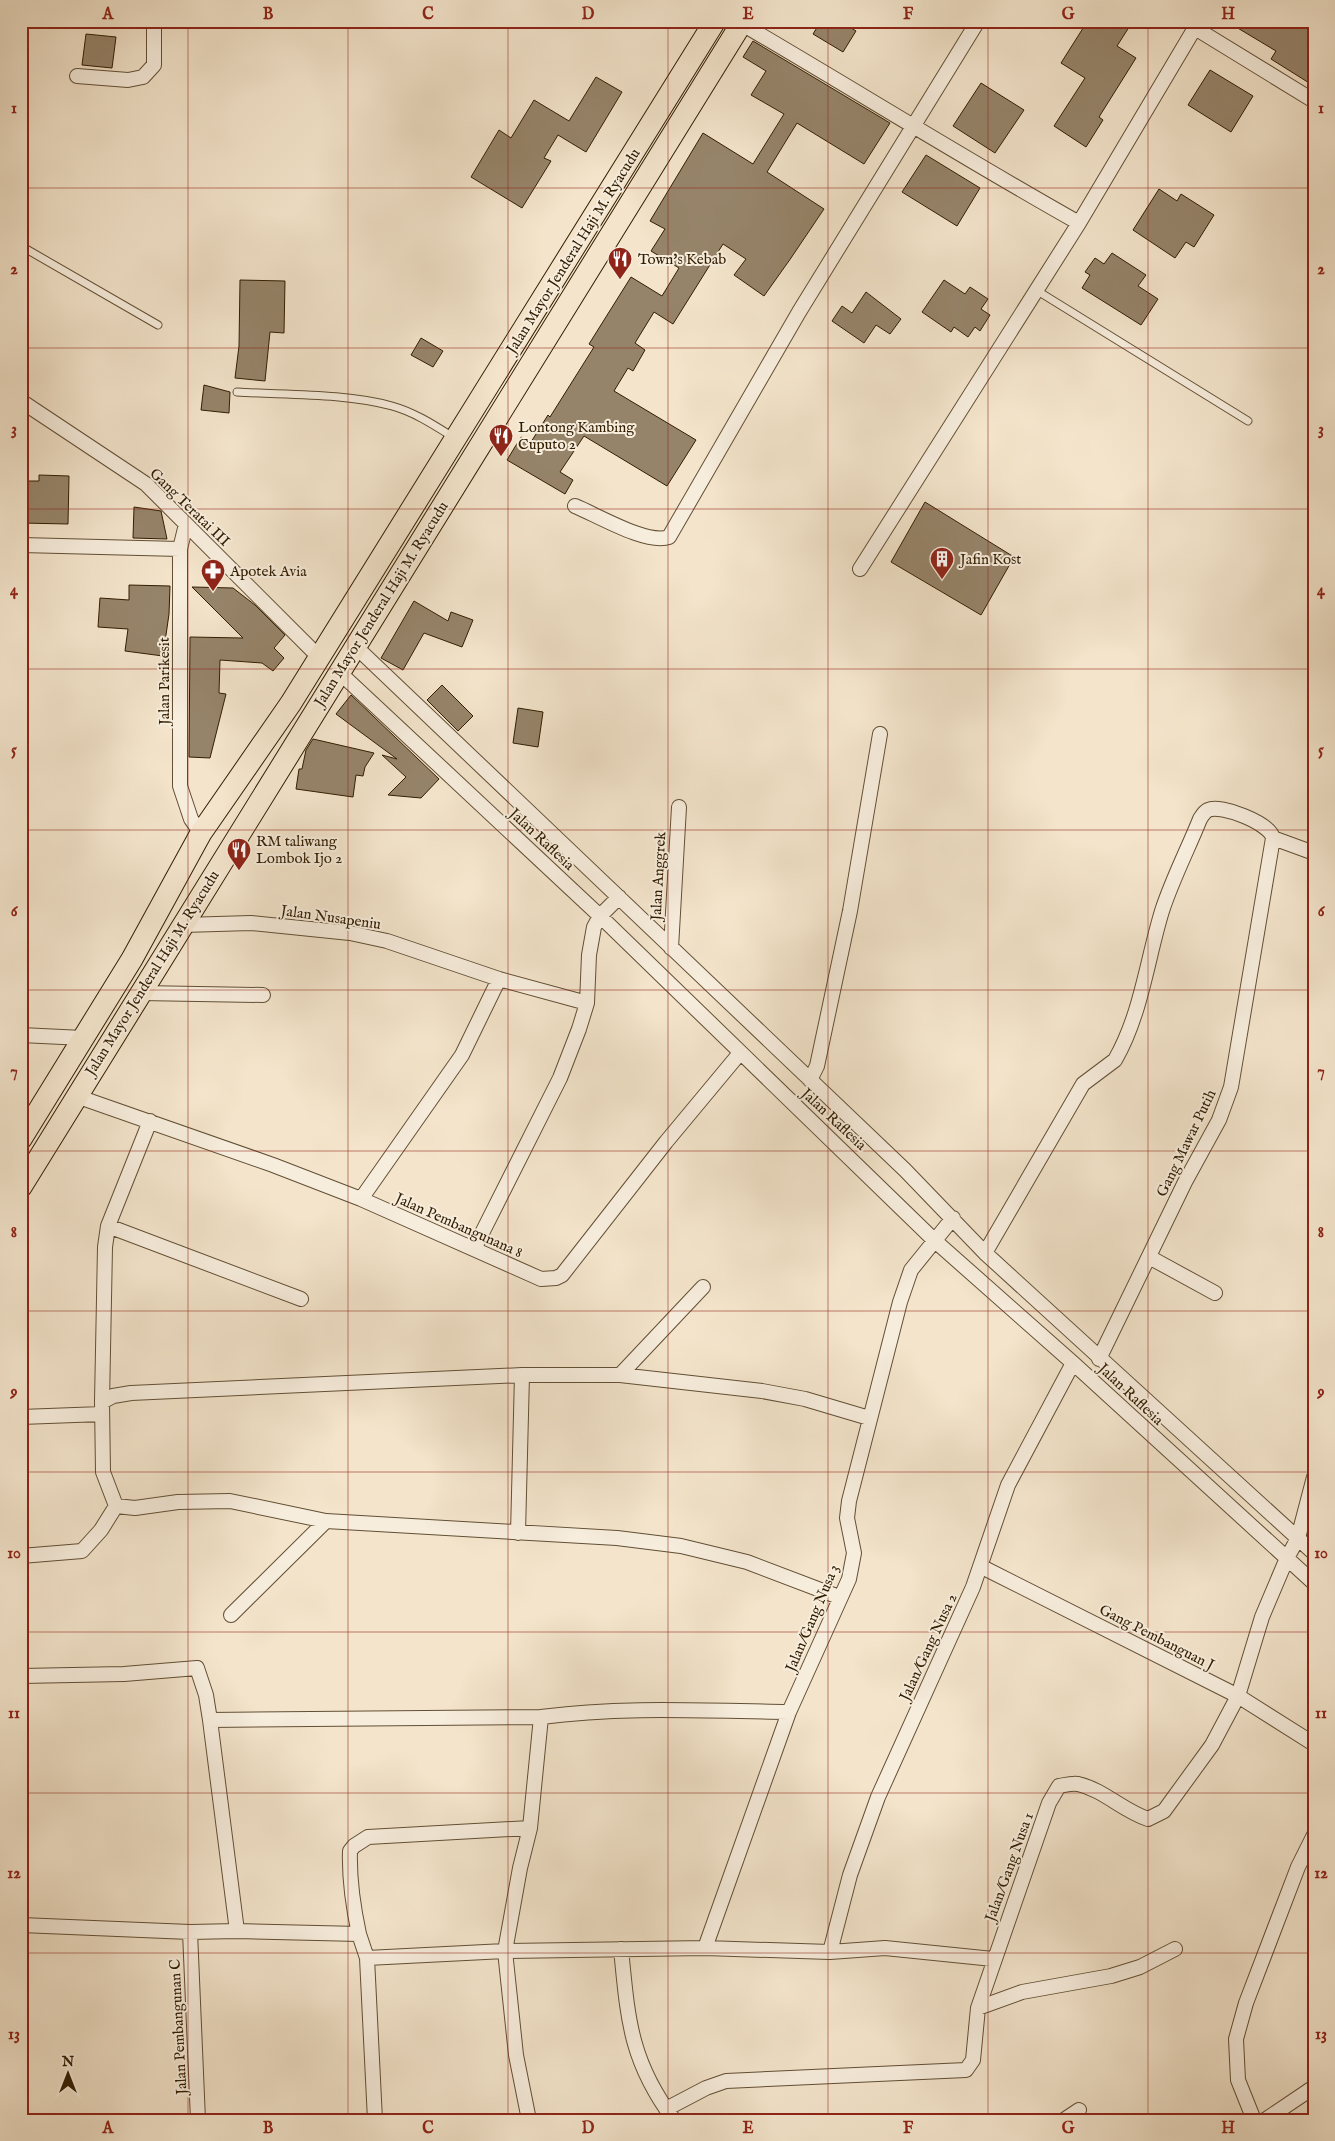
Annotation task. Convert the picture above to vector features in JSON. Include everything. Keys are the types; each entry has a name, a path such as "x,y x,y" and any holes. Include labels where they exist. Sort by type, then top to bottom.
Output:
{"main road":[{"name":"Jalan Mayor Jenderal Haji M. Ryacudu","path":"21,1139 132,959 201,833 291,703 457,439 715,21"},
{"name":"Jalan Mayor Jenderal Haji M. Ryacudu","path":"21,1187 742,23"},
{"path":"132,959 136,971 145,972 165,940 180,929"},
{"path":"87,1033 104,1017 126,983 134,985 140,993"}],"street":[{"path":"77,76 128,80 143,77 154,65 154,21"},
{"path":"575,506 648,538 662,540 669,538 799,312 978,21"},
{"path":"742,23 914,125 985,170 1079,223"},
{"path":"860,569 1079,223 1197,25 1314,101"},
{"name":"Gang Teratai III","path":"21,401 146,484 321,654"},
{"name":"Jalan Parikesit","path":"186,524 180,550 180,786 189,814 201,833"},
{"path":"21,545 180,550"},
{"name":"Jalan Raflesia","path":"347,659 618,898 810,1080 1056,1321 1099,1358 1297,1540 1314,1553"},
{"name":"Jalan Raflesia","path":"347,659 740,1053 936,1238 1047,1337 1073,1363 1314,1583"},
{"path":"810,1080 817,1066 848,921 880,734"},
{"name":"Jalan Anggrek","path":"672,948 679,807"},
{"path":"986,1253 1083,1084 1115,1060 1118,1054 1132,1023 1162,909 1206,811 1211,809 1233,813 1259,822 1270,832 1273,838 1314,853"},
{"name":"Gang Mawar Putih","path":"1099,1358 1185,1182 1218,1120 1231,1087 1273,838"},
{"path":"474,1249 560,1078 579,1030 587,1003 589,956 594,927 602,914 618,898"},
{"name":"Jalan Nusapeniu","path":"180,929 251,923 350,933 387,941 499,979 587,1003"},
{"path":"361,1199 462,1055 499,979"},
{"path":"140,993 263,995"},
{"path":"21,1035 87,1033"},
{"name":"Jalan Pembangunana 8","path":"76,1096 150,1121 361,1199 541,1279 556,1278 562,1275 666,1142 740,1053"},
{"path":"116,1506 103,1472 104,1247 108,1226 150,1121"},
{"name":"Jalan/Gang Nusa 3","path":"705,1948 789,1712 849,1579 854,1562 854,1553 847,1518 869,1418 902,1294 911,1270 952,1219"},
{"path":"108,1226 301,1299"},
{"path":"1149,1257 1215,1293"},
{"path":"620,1376 703,1286"},
{"path":"1047,1337 1056,1321"},
{"name":"Jalan/Gang Nusa 2","path":"830,1952 850,1875 878,1797 982,1567 1008,1486 1073,1363"},
{"path":"518,1532 522,1375"},
{"path":"21,1417 102,1408 113,1396 131,1393 522,1375 620,1376 762,1391 805,1400 869,1418"},
{"name":"Jalan/Gang Nusa 1","path":"670,2114 706,2088 726,2081 966,2070 973,2060 978,2008 993,1959 1049,1803 1059,1786 1076,1783 1098,1791 1137,1815 1148,1819 1164,1811 1212,1746 1238,1696 1262,1617 1287,1557 1297,1540 1314,1477"},
{"path":"116,1506 135,1508 178,1502 230,1501 326,1520 617,1538 681,1546 746,1562 839,1598"},
{"path":"21,1556 82,1551 101,1530 116,1506"},
{"path":"232,1615 326,1520"},
{"name":"Gang Pembanguan J","path":"982,1567 1238,1696 1314,1744"},
{"path":"21,1676 124,1674 197,1668 206,1695 210,1720 237,1931"},
{"path":"210,1720 541,1717 574,1713 644,1710 789,1712"},
{"path":"529,2120 516,2055 505,1951 520,1868 530,1828 541,1717"},
{"path":"376,2120 367,1958 359,1934 351,1896 350,1851 368,1837 530,1828"},
{"path":"1254,2120 1238,2080 1236,2039 1256,1976 1298,1868 1314,1835"},
{"path":"21,1925 190,1932 237,1931 359,1934"},
{"name":"Jalan Pembangunan C","path":"190,1932 198,2120"},
{"path":"367,1958 505,1951 705,1948 830,1952 885,1948 993,1959"},
{"path":"621,1949 628,2017 639,2059 650,2086 670,2114"},
{"path":"978,2008 1022,1992 1111,1976 1140,1967 1175,1949"},
{"path":"1266,2120 1314,2086"},
{"path":"1064,2120 1079,2110"}],"lane":[{"path":"21,246 158,325"},
{"path":"1036,290 1248,421"},
{"path":"237,392 338,398 392,406 428,421 457,439"}],"building":[{"path":"821,21 840,21 856,31 843,52 813,34"},
{"path":"1093,21 1133,21 1117,46 1136,58 1099,117 1103,120 1086,147 1054,126 1085,78 1061,63 1085,25 1089,28"},
{"path":"1226,21 1314,21 1314,86 1271,59 1276,51"},
{"path":"86,34 116,37 112,68 82,65"},
{"path":"753,41 890,123 864,164 797,123 767,172 824,209 764,296 734,275 746,259 723,244 673,324 654,312 635,343 645,350 633,371 628,368 614,391 696,440 667,486 584,436 560,472 573,480 565,494 507,460 521,437 531,442 548,415 550,417 594,347 589,344 631,277 662,296 679,268 651,251 665,229 650,221 703,133 753,164 784,114 751,95 766,71 743,57"},
{"path":"1210,70 1253,96 1231,132 1188,105"},
{"path":"596,77 622,92 586,152 558,135 544,158 551,161 522,208 471,177 499,130 511,138 534,100 569,121"},
{"path":"981,83 1024,110 995,153 953,126"},
{"path":"926,155 980,188 957,226 902,192"},
{"path":"1159,189 1177,201 1181,194 1214,215 1194,247 1186,242 1175,258 1133,230"},
{"path":"1112,253 1146,275 1138,286 1158,299 1141,325 1082,288 1090,275 1085,272 1095,258 1104,264"},
{"path":"240,280 285,281 284,333 270,332 265,381 235,378 239,346"},
{"path":"944,280 965,294 970,287 988,299 981,309 990,315 980,331 975,327 968,337 954,327 951,332 922,312"},
{"path":"866,292 901,319 890,334 876,325 864,343 832,321 842,306 852,313"},
{"path":"421,338 443,351 433,367 411,355"},
{"path":"204,385 230,392 229,413 201,410"},
{"path":"39,475 69,476 68,524 21,523 21,481 39,481"},
{"path":"925,502 1014,557 981,615 891,562"},
{"path":"134,507 161,511 167,539 133,538"},
{"path":"129,585 170,586 169,614 163,656 125,651 128,629 98,627 100,598 129,600"},
{"path":"192,587 233,588 255,605 285,635 274,648 284,658 273,671 262,663 220,660 219,693 226,694 210,758 189,757 190,637 243,638"},
{"path":"414,601 448,621 451,612 473,620 462,647 424,633 403,670 381,658"},
{"path":"442,685 473,716 458,731 427,700"},
{"path":"351,695 439,779 421,798 388,795 406,777 382,755 397,759 336,714"},
{"path":"518,708 543,712 538,747 513,743"},
{"path":"313,739 374,753 365,767 363,776 356,775 353,797 296,789 299,769 302,769 306,750"}],"place":[{"name":"Town's Kebab","path":"620,280"},
{"name":"Lontong Kambing Cuputo 2","path":"501,457"},
{"name":"Jafin Kost","path":"942,580"},
{"name":"Apotek Avia","path":"213,592"},
{"name":"RM taliwang Lombok Ijo 2","path":"239,871"}]}
